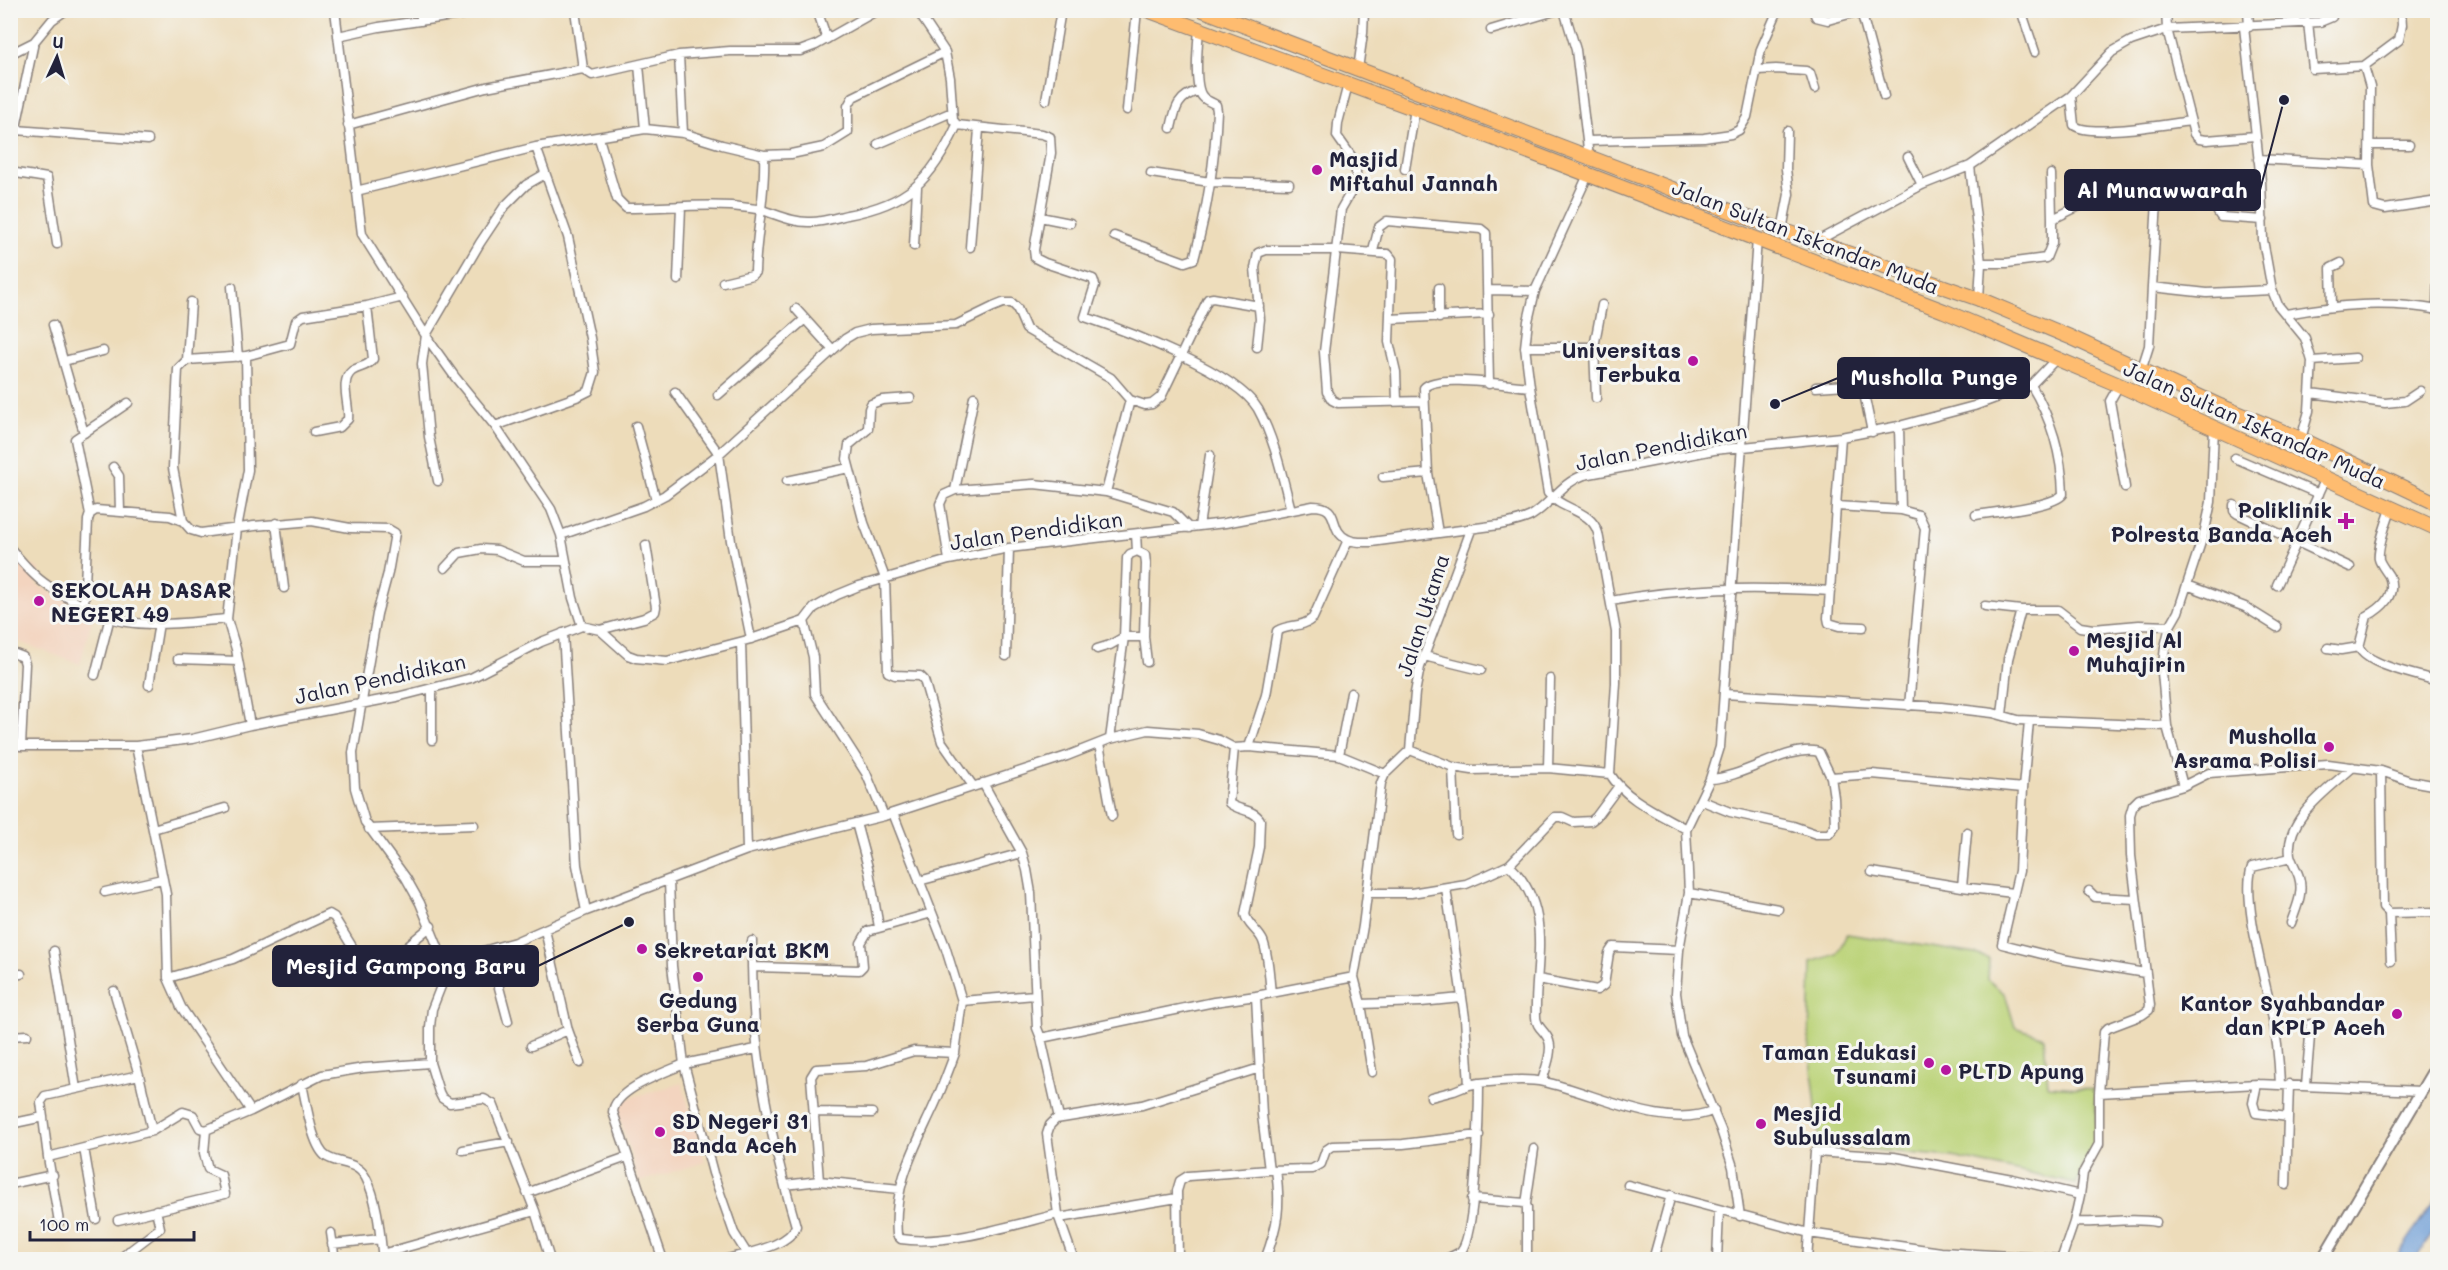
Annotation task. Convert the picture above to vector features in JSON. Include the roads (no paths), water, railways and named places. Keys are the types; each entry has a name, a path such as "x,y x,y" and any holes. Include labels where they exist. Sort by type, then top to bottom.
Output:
{"highway":[{"name":"Jalan Sultan Iskandar Muda","path":"1147,10 1456,124 1891,290 2119,385 2438,529"},
{"name":"Jalan Sultan Iskandar Muda","path":"1203,10 1226,14 1358,69 1589,157 1782,230 1979,299 2301,440 2438,504"},
{"path":"1456,124 1463,109"},
{"path":"2345,487 2352,464"}],"street":[{"path":"335,10 362,234 426,335 455,377 495,426 551,509 561,536 573,598 582,626"},
{"path":"421,10 421,21"},
{"path":"338,36 493,10"},
{"path":"575,10 583,69"},
{"path":"817,10 827,39"},
{"path":"348,125 486,87 583,69 592,75 679,55 730,51 800,51 827,39 878,10"},
{"path":"917,10 945,52 950,78 952,112 957,125"},
{"path":"1046,100 1061,10"},
{"path":"1127,110 1137,10"},
{"path":"1358,69 1364,33 1364,10"},
{"path":"1491,30 1558,10"},
{"path":"1564,10 1576,50 1589,157"},
{"path":"1587,141 1704,138 1731,134 1739,130 1746,122 1761,49 1778,10"},
{"path":"1813,10 1816,17 1824,20 1862,11 1884,96"},
{"path":"2020,10 2035,52"},
{"path":"2166,10 2167,29 2194,134 2199,139 2255,136"},
{"path":"2248,10 2247,27 2263,240 2272,290 2278,305 2305,338 2312,361 2312,393 2301,440"},
{"path":"1815,242 1922,185 1970,166 2071,96 2121,46 2167,29 2247,27 2308,22 2330,19 2332,10"},
{"path":"2308,22 2313,69 2364,66 2399,40 2402,10"},
{"path":"10,54 34,42 62,11"},
{"path":"1114,236 1185,262 1193,260 1201,232 1210,182 1217,111 1216,105 1205,99 1199,91 1197,49 1199,29"},
{"path":"10,156 34,42"},
{"path":"356,191 536,147 645,129 683,133 764,155 790,154 824,147 844,137 848,132 848,106 853,97 945,52"},
{"path":"679,55 683,133"},
{"path":"639,65 645,129"},
{"path":"2364,66 2370,87 2369,165 2372,201 2377,208 2385,209 2438,201"},
{"path":"1757,70 1806,70 1810,73 1815,89"},
{"path":"1348,84 1337,136 1356,163 1356,183 1352,194 1342,205 1324,352 1327,392 1332,400 1338,403 1423,401"},
{"path":"1170,128 1179,100 1187,94 1199,91"},
{"path":"2071,96 2074,125 2079,129 2126,129 2190,121"},
{"path":"1405,169 1415,109"},
{"path":"878,144 952,112"},
{"path":"2438,113 2438,121"},
{"path":"957,125 1042,134 1050,137 1050,153 1035,250 1037,259 1089,277 1095,282 1085,317 1124,330 1182,356 1241,391 1256,407 1268,430 1291,510"},
{"path":"599,138 617,199 626,208 729,206 762,210 794,220 811,222 885,206 917,187 932,169 957,125"},
{"path":"970,247 979,129"},
{"path":"16,130 148,140"},
{"path":"1782,230 1789,194 1786,169 1787,131"},
{"path":"2370,145 2409,145"},
{"path":"495,426 579,396 589,391 593,381 594,359 568,237 536,147"},
{"path":"723,282 754,274 765,184 764,155"},
{"path":"1908,157 1922,185"},
{"path":"2258,159 2369,165"},
{"path":"1970,166 1981,263 1979,299"},
{"path":"10,172 47,178 57,244"},
{"path":"1150,173 1210,182 1289,184"},
{"path":"438,481 426,415 422,357 426,335 504,207 519,191 544,174"},
{"path":"1981,263 2007,263 2046,258 2052,243 2051,174"},
{"path":"1588,175 1535,291 1525,347 1530,387 1548,493 1552,498 1591,518 1596,524 1616,632 1616,683 1610,774 1618,786 1637,800 1686,829"},
{"path":"914,246 917,187"},
{"path":"2052,219 2087,203 2157,201 2176,199 2187,192 2201,192 2213,199 2221,217 2263,220"},
{"path":"2141,371 2149,346 2157,201"},
{"path":"678,279 681,207"},
{"path":"1040,217 1070,223"},
{"path":"1373,251 1379,227 1388,221 1483,230 1486,233 1490,384"},
{"path":"1740,1216 1733,1167 1714,1110 1682,1036 1676,993 1679,950 1689,893 1686,829 1710,779 1720,747 1757,239"},
{"path":"1257,347 1260,329 1255,268 1258,253 1266,250 1337,250 1373,251 1391,255 1389,342 1396,372 1397,402"},
{"path":"2286,314 2332,306 2372,304 2437,310 2438,261"},
{"path":"2332,306 2331,268 2341,263"},
{"path":"2152,286 2207,293 2272,290"},
{"path":"232,287 242,356 248,470 237,528 227,619 250,724"},
{"path":"1439,288 1439,318"},
{"path":"1489,290 1535,291"},
{"path":"183,521 173,468 173,437 179,366 187,360 242,356 290,344 296,321 303,316 367,306 403,297"},
{"path":"561,536 656,500 719,454 832,349 845,339 863,331 956,325 1003,303 1012,303 1017,308 1026,329 1111,378 1130,400 1145,405 1161,398 1208,299 1259,306"},
{"path":"187,360 191,302"},
{"path":"1596,398 1593,347 1602,305"},
{"path":"314,432 340,427 348,419 345,385 347,376 354,370 368,365 373,359 367,306"},
{"path":"796,309 832,349"},
{"path":"1390,319 1489,314"},
{"path":"718,395 805,319"},
{"path":"53,325 84,433"},
{"path":"1525,347 1593,347"},
{"path":"64,361 103,351"},
{"name":"Jalan Pendidikan","path":"10,744 21,746 136,746 192,739 250,724 432,688 471,678 582,626 600,630 628,655 650,661 667,661 741,642 804,621 824,601 885,578 949,560 1009,548 1189,528 1312,506 1327,508 1331,511 1337,530 1348,540 1371,542 1438,532 1471,530 1520,521 1532,515 1565,484 1584,475 1675,457 1841,437 1899,426 1974,406 2031,385 2057,358"},
{"path":"2312,361 2355,358"},
{"path":"1438,532 1428,473 1424,388 1431,382 1446,381 1530,387"},
{"path":"1816,387 1862,384 1872,432"},
{"path":"1976,515 2044,503 2058,499 2063,494 2057,446 2043,405 2031,385"},
{"path":"2119,385 2109,401 2125,487"},
{"path":"2312,393 2385,403 2405,401 2420,391"},
{"path":"675,392 719,454 731,541 751,639"},
{"path":"956,490 974,397"},
{"path":"910,398 882,400 871,404 867,431 848,447 849,468 864,523 885,578 888,672 895,675 920,676 924,680 942,742 973,786"},
{"path":"1106,492 1130,400"},
{"path":"84,606 90,514 75,439 128,403"},
{"path":"636,426 656,500"},
{"path":"1899,426 1901,510"},
{"path":"2183,786 2167,726 2162,674 2166,637 2187,585 2205,530 2211,502 2214,427"},
{"path":"1841,437 1828,618 1829,623 1834,625 1863,627"},
{"path":"1199,526 1209,455"},
{"path":"2235,458 2319,495"},
{"path":"113,467 119,476 120,511"},
{"path":"787,481 849,468"},
{"path":"1383,477 1428,473"},
{"path":"2277,585 2326,478"},
{"path":"949,560 940,504 944,495 956,490 1034,484 1106,492 1173,512 1189,528"},
{"path":"2234,505 2234,511 2238,514 2350,567"},
{"path":"1837,506 1901,510 1919,515 1925,528 1909,706"},
{"path":"2391,509 2383,532 2379,559 2391,582 2390,592 2386,602 2379,610 2367,616 2359,646 2365,656 2438,681"},
{"path":"90,514 96,510 170,516 183,521 191,530 201,533 312,520 350,528 388,529 395,533 388,573 377,614 353,753 352,765 360,812 369,829 406,878 431,926 444,962 445,976 431,1017 430,1063 442,1098 450,1103 480,1099 491,1102 497,1108 550,1260"},
{"path":"276,523 284,588"},
{"name":"Jalan Utama","path":"1410,750 1415,693 1424,656 1471,530"},
{"path":"1136,534 1137,551"},
{"path":"1249,747 1266,695 1277,631 1281,628 1301,626 1313,618 1348,540"},
{"path":"600,630 644,618 655,612 646,545"},
{"path":"10,548 38,581 99,615 126,622 159,623 227,619"},
{"path":"1006,656 1009,548"},
{"path":"445,568 459,553 482,549 497,550 524,561 565,561"},
{"path":"1110,739 1124,637 1127,558 1137,551 1145,555 1146,564 1144,637 1147,662"},
{"path":"2187,585 2244,607 2277,627"},
{"path":"1611,601 1687,590 1732,588 1830,591"},
{"path":"1985,606 2021,610 2058,610 2080,627 2093,629 2139,625 2170,626"},
{"path":"2002,715 2008,658 2021,610"},
{"path":"95,675 110,617"},
{"path":"804,621 813,657 816,694 861,765 889,815 932,913 962,1001 955,1053 931,1111 915,1142 900,1189 896,1233 904,1239 931,1240 973,1234 1058,1216 1177,1198"},
{"path":"149,685 159,623"},
{"path":"563,633 577,865 586,911"},
{"path":"1097,649 1124,637 1144,637"},
{"path":"741,642 747,850"},
{"path":"2328,648 2341,650 2359,646"},
{"path":"10,652 23,657 25,664 21,746"},
{"path":"1424,656 1481,670"},
{"path":"178,659 238,662"},
{"path":"1548,768 1550,679"},
{"path":"432,688 432,740"},
{"path":"1339,755 1351,693"},
{"path":"1724,694 1909,706 2002,715 2011,719 2029,721 2167,726"},
{"path":"2029,721 2019,871 2002,944 2062,959 2145,973"},
{"path":"444,962 489,950 545,930 586,911 747,850 889,815 1131,733 1160,731 1198,734 1219,740 1234,748 1249,747 1339,755 1385,774"},
{"path":"1099,744 1112,816"},
{"path":"136,746 166,894 168,978 181,1007 252,1111"},
{"path":"1234,748 1229,803 1255,814 1260,820 1259,848 1245,914 1246,920 1258,933 1264,946 1271,993"},
{"path":"1372,1072 1361,1004 1354,977 1379,794 1385,774 1410,750 1453,767 1472,770 1548,768 1610,774"},
{"path":"1700,800 1730,812 1774,821 1816,834 1829,834 1834,829 1836,821 1831,777 1823,755 1815,750 1798,752 1723,778 1710,779"},
{"path":"1628,1185 1809,1233 1941,1252 2061,1259 2074,1222 2082,1173 2099,1144 2099,1093 2104,1032 2108,1028 2149,1010 2151,997 2145,973 2131,856 2131,810 2139,799 2183,786 2209,774 2328,764 2381,771 2410,781 2438,786"},
{"path":"1453,767 1456,834"},
{"path":"2291,923 2301,888 2291,858 2291,843 2300,818 2309,805 2354,767"},
{"path":"2381,771 2383,905 2385,910 2389,913 2438,912"},
{"path":"1831,777 1872,774 2023,788"},
{"path":"983,783 1022,853 1031,893 1037,1028 1059,1118"},
{"path":"1367,893 1411,893 1446,888 1466,884 1509,866 1551,819 1558,816 1573,822 1591,820 1596,817 1618,786"},
{"path":"153,829 225,808"},
{"path":"856,823 869,872 879,927"},
{"path":"369,829 474,825"},
{"path":"1962,887 1967,832"},
{"path":"919,881 1022,853"},
{"path":"2286,1185 2288,1117 2284,1084 2253,922 2249,881 2252,867 2291,858"},
{"path":"1509,866 1520,876 1534,905 1540,927 1536,1021 1548,1038 1550,1047 1542,1081"},
{"path":"1872,872 2013,893"},
{"path":"105,892 162,879"},
{"path":"669,880 672,966 684,1065 713,1173 734,1233 748,1256"},
{"path":"1446,888 1467,1032 1469,1084"},
{"path":"2089,891 2096,897 2136,899"},
{"path":"1689,893 1778,909"},
{"path":"752,967 859,970 863,966 861,951 863,938 868,931 932,913"},
{"path":"2389,913 2391,961"},
{"path":"168,978 240,956 329,914 334,917 367,971 375,972 431,926"},
{"path":"545,930 568,1030 580,1063"},
{"path":"725,1260 748,1256 768,1248 793,1233 796,1226 778,1159 756,1049 752,1008 752,942"},
{"path":"1538,980 1597,990 1604,985 1609,953 1613,947 1679,950"},
{"path":"489,950 508,1021"},
{"path":"54,951 76,1089"},
{"path":"10,975 21,974"},
{"path":"1041,1038 1214,1002 1354,977"},
{"path":"114,991 139,1075 152,1131"},
{"path":"962,1001 1035,995"},
{"path":"1256,996 1262,1115 1280,1209 1264,1260"},
{"path":"1361,1004 1461,998"},
{"path":"2306,1085 2311,1024"},
{"path":"531,1046 568,1030"},
{"path":"10,1036 27,1035"},
{"path":"663,1260 615,1122 613,1105 628,1091 684,1065 756,1049"},
{"path":"819,1181 811,1077 816,1069 866,1066 914,1051 955,1053"},
{"path":"48,1157 152,1131 183,1112 193,1115 200,1128 206,1130 252,1111 322,1075 364,1068 430,1063"},
{"path":"2322,1260 2438,1063"},
{"path":"1074,1260 1058,1216 1047,1134 1052,1122 1059,1118 1118,1110 1142,1104 1260,1068"},
{"path":"59,1222 53,1174 48,1157 42,1098 139,1075"},
{"path":"1431,1097 1469,1084 1542,1081 1664,1117 1695,1117 1714,1110"},
{"path":"1444,1260 1460,1252 1466,1241 1479,1136 1479,1083"},
{"path":"2257,1083 2253,1103 2256,1113 2288,1117"},
{"path":"2099,1093 2257,1083 2421,1091"},
{"path":"302,1084 321,1152 327,1157 347,1162 357,1168 366,1178 373,1197 383,1257 535,1212"},
{"path":"814,1112 873,1113"},
{"path":"10,1124 43,1117"},
{"path":"118,1220 225,1194 221,1175 208,1169 204,1153 206,1130"},
{"path":"1178,1260 1177,1198 1180,1181 1188,1176 1316,1168 1321,1164 1326,1150 1332,1146 1403,1144 1479,1136"},
{"path":"463,1150 509,1142"},
{"path":"84,1148 96,1219"},
{"path":"1527,1252 1526,1204 1534,1149"},
{"path":"1807,1260 1815,1152 1894,1157 2012,1179 2079,1195"},
{"path":"527,1192 627,1157"},
{"path":"10,1184 53,1174"},
{"path":"785,1185 819,1181 900,1189"},
{"path":"1653,1260 1671,1196"},
{"path":"1472,1199 1503,1200 1526,1204"},
{"path":"118,1260 160,1228 156,1210"},
{"path":"1717,1260 1719,1210"},
{"path":"2074,1222 2117,1222 2138,1219 2156,1222"},
{"path":"330,1233 335,1260"},
{"path":"332,1244 380,1239"},
{"path":"129,1251 137,1260"},
{"path":"1591,1259 1598,1260"}],"water":[{"path":"2437,1197 2437,1226 2415,1259 2395,1259"}],"place":[{"name":"Al Munawwarah","path":"2284,100"},
{"name":"Masjid Miftahul Jannah","path":"1317,170"},
{"name":"Universitas Terbuka","path":"1693,361"},
{"name":"Musholla Punge","path":"1775,404"},
{"name":"Poliklinik Polresta Banda Aceh","path":"2346,521"},
{"name":"SEKOLAH DASAR NEGERI 49","path":"39,601"},
{"name":"Mesjid Al Muhajirin","path":"2074,651"},
{"name":"Musholla Asrama Polisi","path":"2329,747"},
{"name":"Mesjid Gampong Baru","path":"629,922"},
{"name":"Sekretariat BKM","path":"642,949"},
{"name":"Gedung Serba Guna","path":"698,977"},
{"name":"Kantor Syahbandar dan KPLP Aceh","path":"2397,1014"},
{"name":"Taman Edukasi Tsunami","path":"1929,1063"},
{"name":"PLTD Apung","path":"1946,1070"},
{"name":"Mesjid Subulussalam","path":"1761,1124"},
{"name":"SD Negeri 31 Banda Aceh","path":"660,1132"}]}
